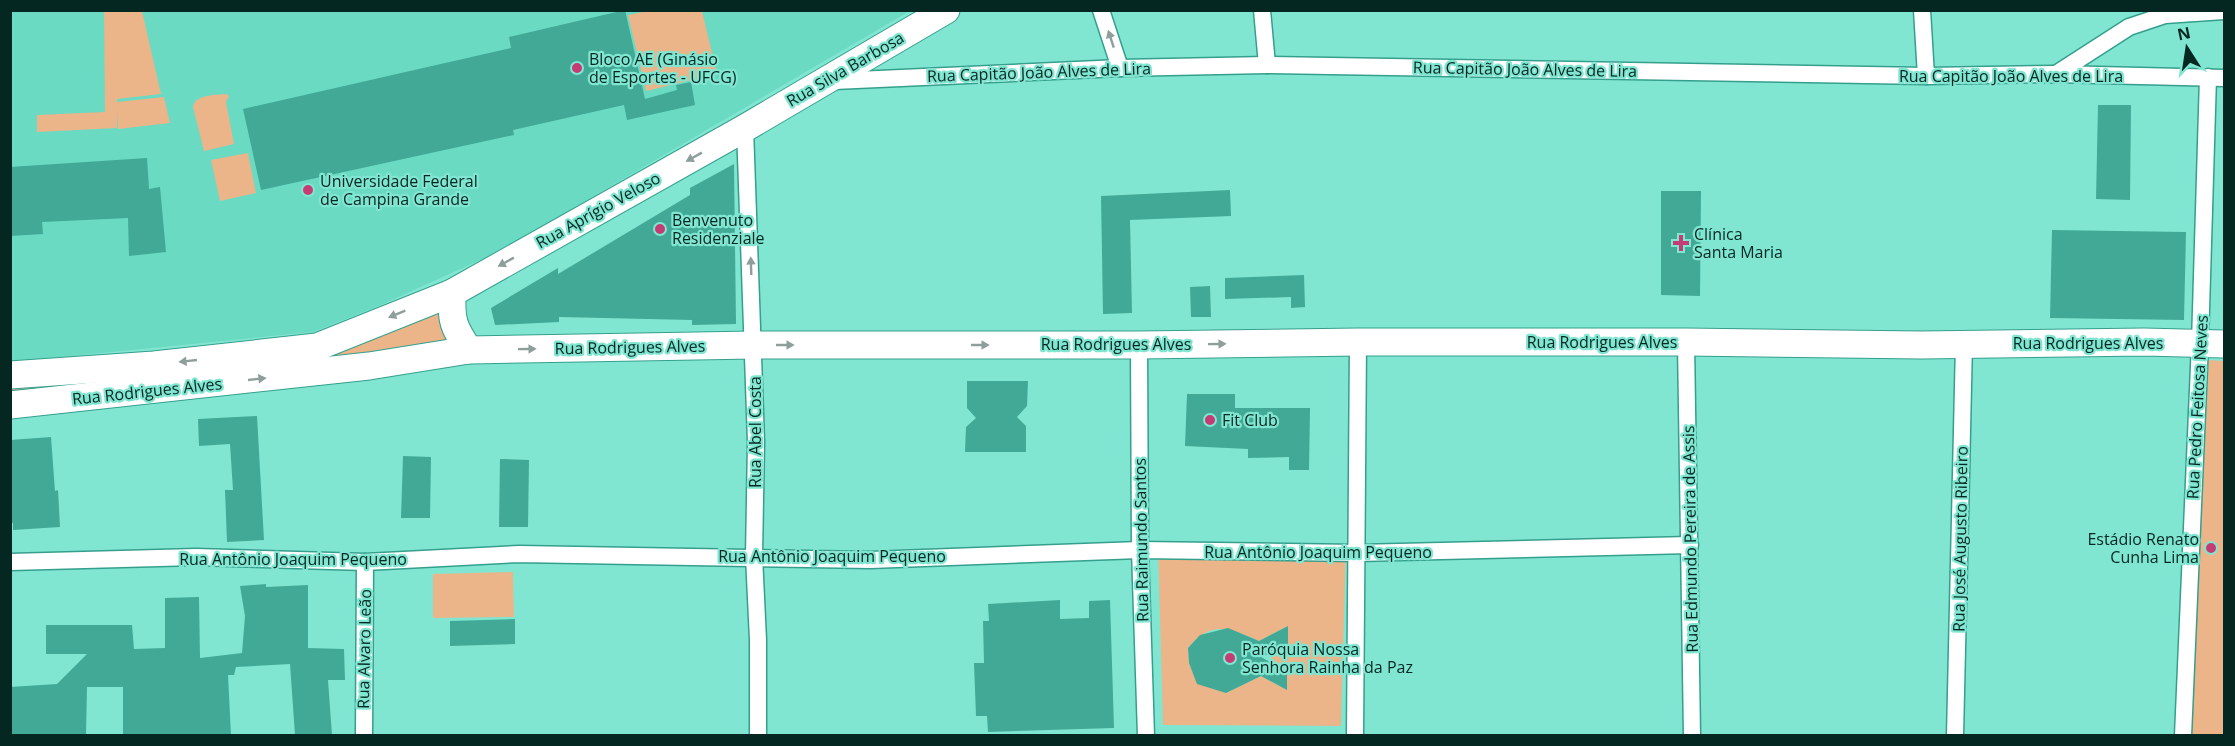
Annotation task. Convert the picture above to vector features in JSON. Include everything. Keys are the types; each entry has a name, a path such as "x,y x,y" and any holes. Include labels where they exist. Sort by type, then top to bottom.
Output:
{"main road":[{"name":"Rua Silva Barbosa","path":"745,128 946,10"},
{"name":"Rua Aprígio Veloso","path":"452,293 745,128"},
{"name":"Rua Rodrigues Alves","path":"10,375 154,365 317,346 452,293"},
{"path":"452,293 451,317 458,334 469,350"},
{"name":"Rua Rodrigues Alves","path":"10,405 369,366 469,350 754,345 1139,345 1358,342 2212,344"}],"street":[{"path":"1101,10 1120,68"},
{"path":"1262,10 1267,65"},
{"path":"1922,10 1926,76"},
{"path":"2056,74 2129,27 2165,13 2224,11"},
{"name":"Rua Capitão João Alves de Lira","path":"826,81 1120,68 1267,65 1926,76 2056,74 2216,78"},
{"name":"Rua Pedro Feitosa Neves","path":"2183,735 2212,344 2216,78"},
{"name":"Rua Abel Costa","path":"745,128 754,345 756,442 754,556 758,640 758,735"},
{"path":"1355,735 1358,342"},
{"name":"Rua Edmundo Pereira de Assis","path":"1686,342 1692,735"},
{"name":"Rua José Augusto Ribeiro","path":"1955,735 1964,343"},
{"name":"Rua Raimundo Santos","path":"1139,345 1140,550 1146,735"},
{"name":"Rua Antônio Joaquim Pequeno","path":"10,562 195,558 365,562 519,554 754,556 870,560 1140,550 1357,553 1690,545"},
{"name":"Rua Alvaro Leão","path":"364,735 365,562"}],"shaded area":[{"name":"Universidade Federal de Campina Grande","path":"11,11 910,11 498,252 381,305 313,332 11,362"},
{"path":"104,11 142,11 161,94 117,99 117,102 164,97 170,123 118,129 117,112 117,128 37,132 37,115 105,112"},
{"path":"648,11 702,11 717,74 646,91 628,15"},
{"path":"227,94 229,96 226,102 234,144 204,151 193,107 202,97"},
{"path":"248,153 256,193 220,201 211,160"},
{"path":"439,303 457,344 11,398 11,380 317,351"},
{"name":"Estádio Renato Cunha Lima","path":"2207,360 2224,361 2224,735 2188,736"},
{"path":"1158,545 1346,545 1341,726 1163,725","holes":["1288,626 1271,653 1271,663 1287,672 1287,690 1261,676 1226,693 1197,683 1189,663 1188,648 1205,633 1213,630 1230,630 1259,641"]},
{"path":"513,572 514,617 433,618 433,574"}],"building":[{"path":"625,10 645,99 677,90 676,85 691,82 695,105 627,120 624,105 513,130 514,135 261,190 243,109 511,48 509,37"},
{"path":"2098,105 2131,105 2130,200 2096,199"},
{"path":"147,158 149,189 160,187 166,252 129,256 128,218 42,222 43,234 10,236 10,167"},
{"path":"734,164 736,324 692,325 692,320 559,317 559,322 495,325 491,308 558,268 558,274 690,195 690,188"},
{"path":"1230,190 1231,216 1130,220 1132,313 1103,314 1101,196"},
{"name":"Clínica Santa Maria","path":"1661,191 1701,191 1700,296 1661,295"},
{"path":"2052,230 2186,232 2184,320 2050,318"},
{"path":"1304,275 1305,307 1291,308 1291,297 1225,299 1225,278"},
{"path":"1210,286 1211,317 1191,317 1190,287"},
{"path":"967,381 1028,381 1027,406 1017,417 1026,426 1026,452 965,452 966,427 976,418 967,408"},
{"path":"1187,394 1235,394 1235,408 1310,408 1309,470 1289,470 1289,457 1248,458 1248,449 1185,446"},
{"path":"257,416 264,540 227,542 225,490 233,490 230,444 199,446 198,419"},
{"path":"51,437 60,527 13,530 13,523 10,523 10,440"},
{"path":"403,456 431,457 430,518 401,518"},
{"path":"500,459 529,460 528,527 499,527"},
{"path":"266,584 266,587 308,585 308,648 344,649 345,680 328,680 332,735 295,735 290,664 236,667 234,675 228,675 231,735 123,735 123,687 87,687 86,735 10,735 10,687 57,684 87,654 46,654 46,625 132,625 134,649 165,648 165,598 199,597 200,658 242,653 245,616 240,586"},
{"path":"1060,600 1060,619 1089,618 1089,601 1110,600 1114,728 988,732 987,716 976,716 974,663 984,663 983,621 989,621 988,604"},
{"path":"515,619 515,644 450,646 450,621"},
{"name":"Paróquia Nossa Senhora Rainha da Paz","path":"1288,626 1288,646 1261,657 1287,672 1287,690 1261,676 1226,693 1197,684 1189,663 1188,648 1200,635 1228,628 1259,641"}],"place":[{"name":"Bloco AE (Ginásio de Esportes - UFCG)","path":"577,68"},
{"name":"Universidade Federal de Campina Grande","path":"308,190"},
{"name":"Benvenuto Residenziale","path":"660,229"},
{"name":"Clínica Santa Maria","path":"1681,243"},
{"name":"Fit Club","path":"1210,420"},
{"name":"Estádio Renato Cunha Lima","path":"2211,548"},
{"name":"Paróquia Nossa Senhora Rainha da Paz","path":"1230,658"}]}
